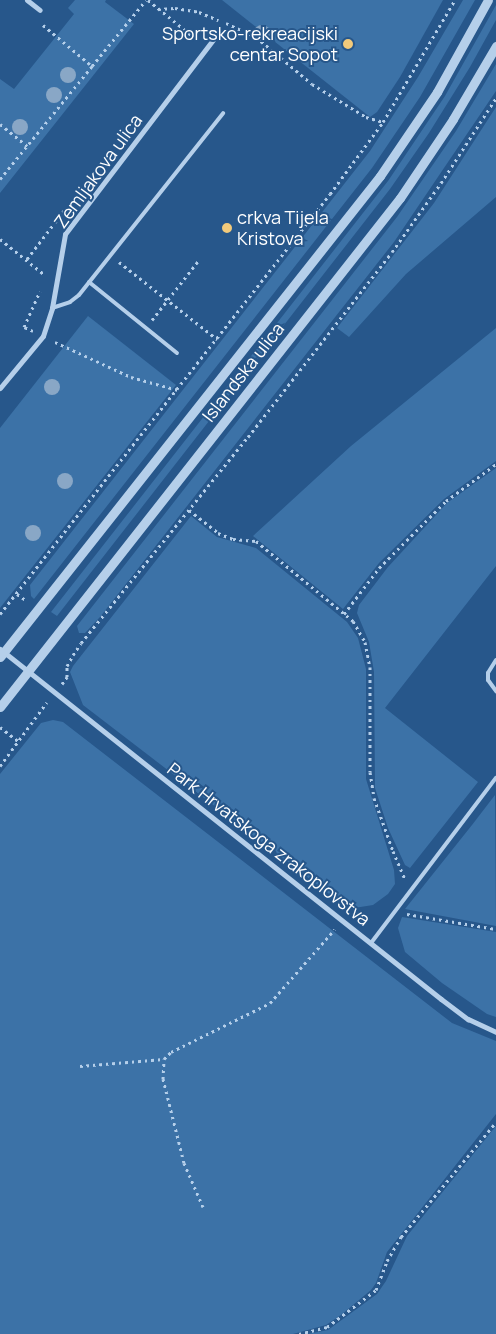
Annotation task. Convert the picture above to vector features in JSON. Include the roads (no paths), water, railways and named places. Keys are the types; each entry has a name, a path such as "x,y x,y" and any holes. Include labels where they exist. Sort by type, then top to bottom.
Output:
{"street":[{"path":"27,0 40,10"},
{"name":"Islandska ulica","path":"1,653 380,176 437,92 488,0"},
{"name":"Zemljakova ulica","path":"0,388 43,336 52,308 65,234 218,33"},
{"name":"Islandska ulica","path":"0,707 400,198 453,119 496,46"},
{"name":"Park Hrvatskoga zrakoplovstva","path":"1,653 29,672 468,1019 496,1032"}],"lane":[{"path":"52,308 70,302 89,282 223,113"},
{"path":"89,282 177,352"},
{"path":"496,660 488,674 488,680 496,691"},
{"path":"371,943 496,778"}],"place":[{"name":"Sportsko-rekreacijski centar Sopot","path":"348,44"},
{"name":"crkva Tijela Kristova","path":"227,228"}]}
